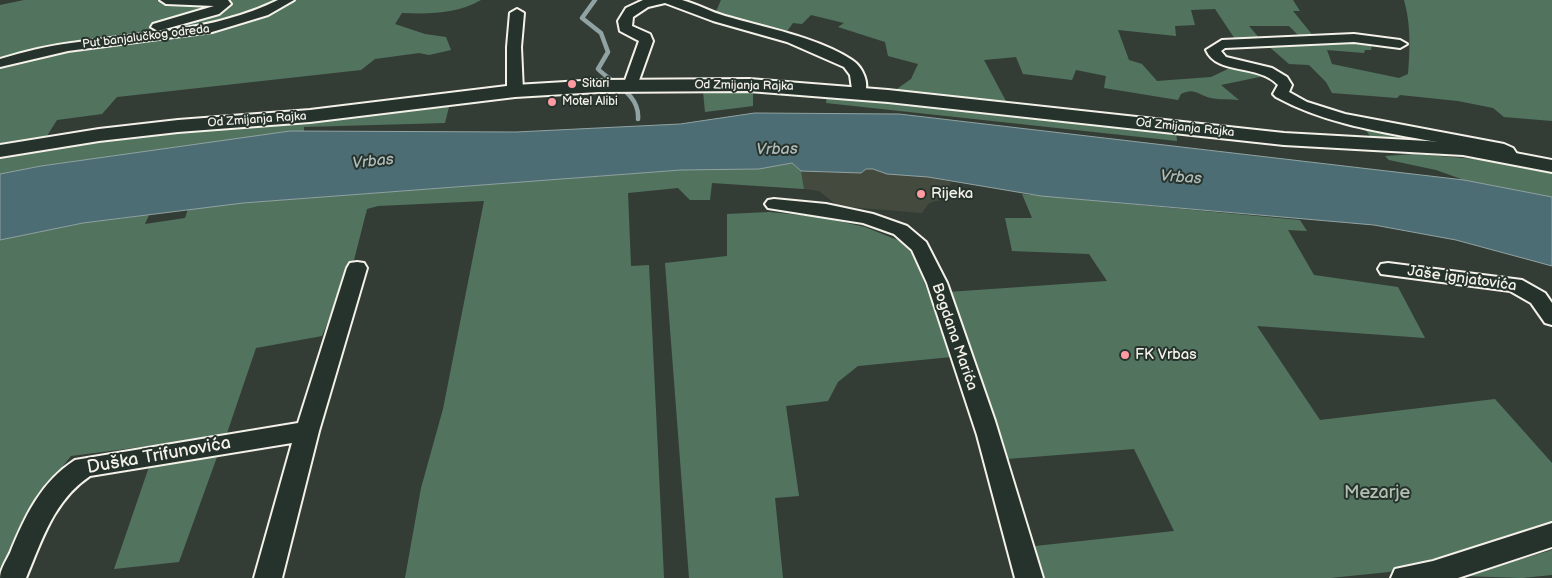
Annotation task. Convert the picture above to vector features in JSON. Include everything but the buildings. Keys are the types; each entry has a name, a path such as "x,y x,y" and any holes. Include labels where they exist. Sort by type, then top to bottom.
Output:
{"street":[{"path":"28,55 64,41 162,26 214,11 225,4 222,2 166,0"},
{"name":"Put banjalučkog odreda","path":"0,63 28,55 76,46 182,35 227,26 259,14 288,0"},
{"path":"630,86 646,41 645,37 625,28 625,19 628,14 644,3 662,0"},
{"path":"669,0 718,18 792,39 840,59 849,64 857,75 860,85 858,93"},
{"path":"515,91 514,47 517,13"},
{"name":"Od Zmijanja Rajka","path":"1400,44 1370,39 1300,40 1222,44 1214,47 1212,50 1221,60 1277,76 1285,83 1281,94 1293,102 1322,113 1410,133 1498,147 1507,152 1511,157"},
{"name":"Od Zmijanja Rajka","path":"0,152 100,135 178,126 310,116 515,91 600,86 758,85 858,93 1244,135 1463,149 1552,166"},
{"name":"Bogdana Marića","path":"774,204 823,210 884,223 900,229 913,238 923,252 936,283 993,448 1029,578"},
{"path":"268,578 306,431 357,268"},
{"name":"Jaše ignjatovića","path":"1388,268 1515,285 1538,298 1552,318"},
{"name":"Duška Trifunovića","path":"12,578 54,492 74,472 84,467 306,431"},
{"path":"1405,578 1433,574 1552,535"}],"shaded area":[{"path":"866,169 879,170 887,174 928,177 951,182 944,199 929,203 922,213 838,206 819,191 804,189 801,171 861,173"}],"green space":[{"path":"24,0 156,0 174,4 219,0 481,0 453,11 402,13 395,24 425,34 446,37 451,50 429,55 419,53 375,59 361,70 117,97 102,114 57,120 45,139 0,147 0,5"},
{"path":"721,0 1293,0 1300,11 1293,11 1315,38 1300,37 1289,26 1249,26 1261,40 1235,39 1215,9 1191,10 1195,25 1175,26 1176,36 1118,30 1129,60 1142,64 1157,81 1211,77 1232,67 1269,75 1221,85 1239,100 1214,99 1189,91 1181,94 1178,100 1104,88 1106,76 1076,70 1072,80 1023,74 1016,57 984,60 1007,103 894,91 911,79 918,64 888,56 885,42 838,27 844,23 811,15 802,24 793,23 785,34 715,14"},
{"path":"1404,0 1552,0 1552,121 1504,117 1493,108 1458,101 1400,95 1397,98 1332,93 1326,82 1309,65 1289,64 1266,44 1372,41 1371,50 1365,50 1364,53 1327,50 1332,64 1399,78 1408,74 1409,65 1409,28"},
{"path":"753,90 753,106 705,112 703,91"},
{"path":"827,94 1176,132 1177,141 826,103"},
{"path":"450,103 445,123 304,127 304,131 41,166 0,174 0,157 115,137 307,122"},
{"path":"1363,126 1435,141 1372,139"},
{"path":"1415,154 1500,161 1552,172 1552,197 1464,180 1436,170 1389,160 1385,156"},
{"path":"792,163 801,171 804,189 712,183 710,200 690,200 678,188 628,193 631,266 649,265 664,578 405,578 421,488 443,409 484,201 378,206 367,209 354,260 322,336 256,348 226,436 71,456 52,479 4,578 0,578 0,240 83,223 149,215 145,224 185,218 188,209 243,203 681,170 759,169"},
{"name":"Mezarje","path":"1022,194 1300,220 1307,231 1288,230 1314,275 1398,287 1425,338 1257,326 1320,420 1495,399 1552,463 1552,523 1389,572 1330,578 1035,578 1026,547 1174,531 1134,449 1007,459 948,292 1107,281 1089,254 1012,251 1005,218 1032,218"},
{"path":"769,212 820,217 865,227 900,241 914,255 952,357 858,366 838,382 828,401 786,406 799,496 775,498 783,578 689,578 665,263 727,256 727,214"},
{"path":"217,457 179,562 114,569 150,464"},
{"path":"1552,550 1552,575 1522,578 1464,576"}],"water":[{"name":"Vrbas","path":"755,113 899,114 1464,180 1552,197 1552,266 1456,240 1374,225 1041,196 928,177 887,174 873,169 866,169 861,173 801,171 792,163 759,169 681,170 243,203 83,223 0,240 0,174 41,166 290,131 516,132 680,124"}],"waterway":[{"path":"595,0 582,18 601,33 608,52 598,69 630,96 635,103 638,119"}],"place":[{"name":"Sitari","path":"572,84"},
{"name":"Motel Alibi","path":"552,102"},
{"name":"Rijeka","path":"921,194"},
{"name":"FK Vrbas","path":"1125,355"}]}
